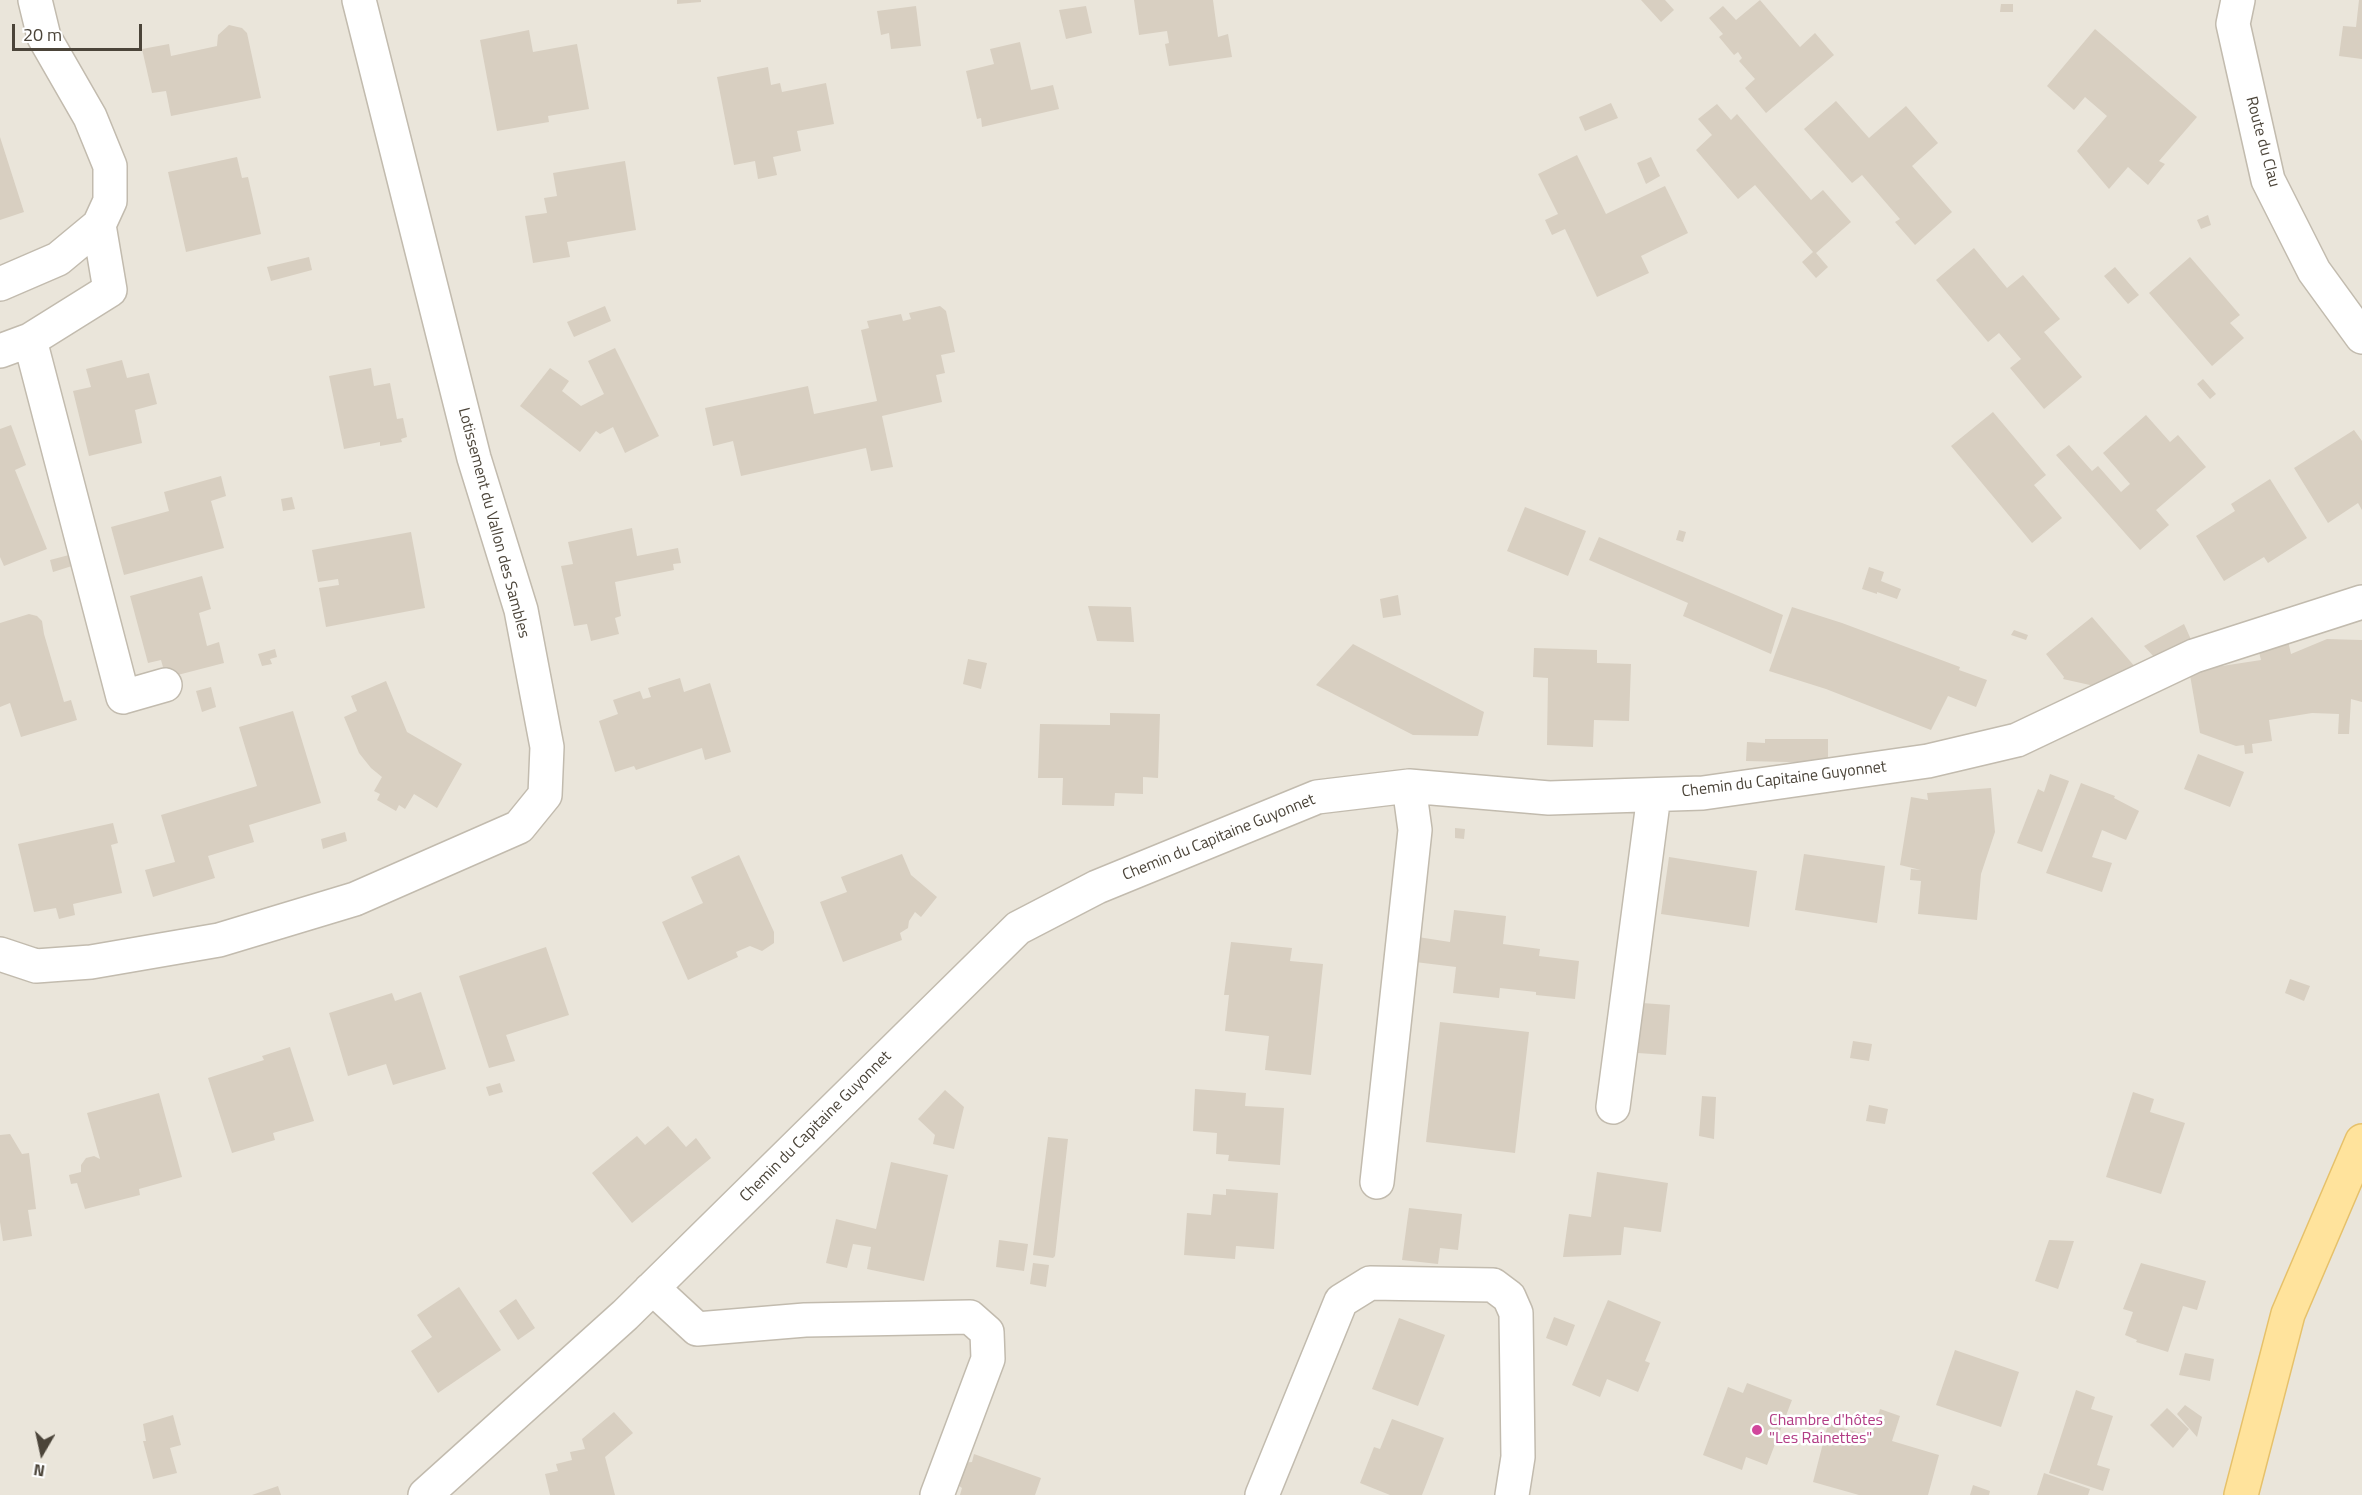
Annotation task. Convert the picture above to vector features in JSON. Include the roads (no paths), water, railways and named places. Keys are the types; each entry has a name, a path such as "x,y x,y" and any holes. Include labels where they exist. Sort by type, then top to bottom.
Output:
{"main road":[{"path":"2241,1495 2288,1314 2362,1141"}],"street":[{"path":"0,284 58,259 99,225 110,201 110,166 90,117 44,37 35,0"},
{"name":"Lotissement du Vallon des Sambles","path":"0,954 36,966 91,962 219,939 355,899 519,827 545,795 547,747 520,610 474,459 359,0"},
{"name":"Route du Clau","path":"2238,0 2233,24 2268,180 2313,271 2361,336"},
{"path":"0,351 30,340 110,290 99,225"},
{"path":"30,340 123,697 165,685"},
{"name":"Chemin du Capitaine Guyonnet","path":"426,1495 650,1290 1018,928 1097,887 1317,797 1409,786 1549,798 1703,793 1928,761 2017,740 2194,656 2362,602"},
{"path":"1377,1182 1415,830 1409,786"},
{"path":"1613,1107 1654,795"},
{"path":"1262,1495 1341,1301 1370,1283 1493,1285 1509,1297 1516,1312 1518,1424 1518,1457 1512,1495"},
{"path":"650,1290 658,1293 698,1329 805,1320 970,1317 987,1332 988,1359 937,1495"}],"place":[{"name":"Chambre d'hôtes \"Les Rainettes\"","path":"1757,1430"}]}
